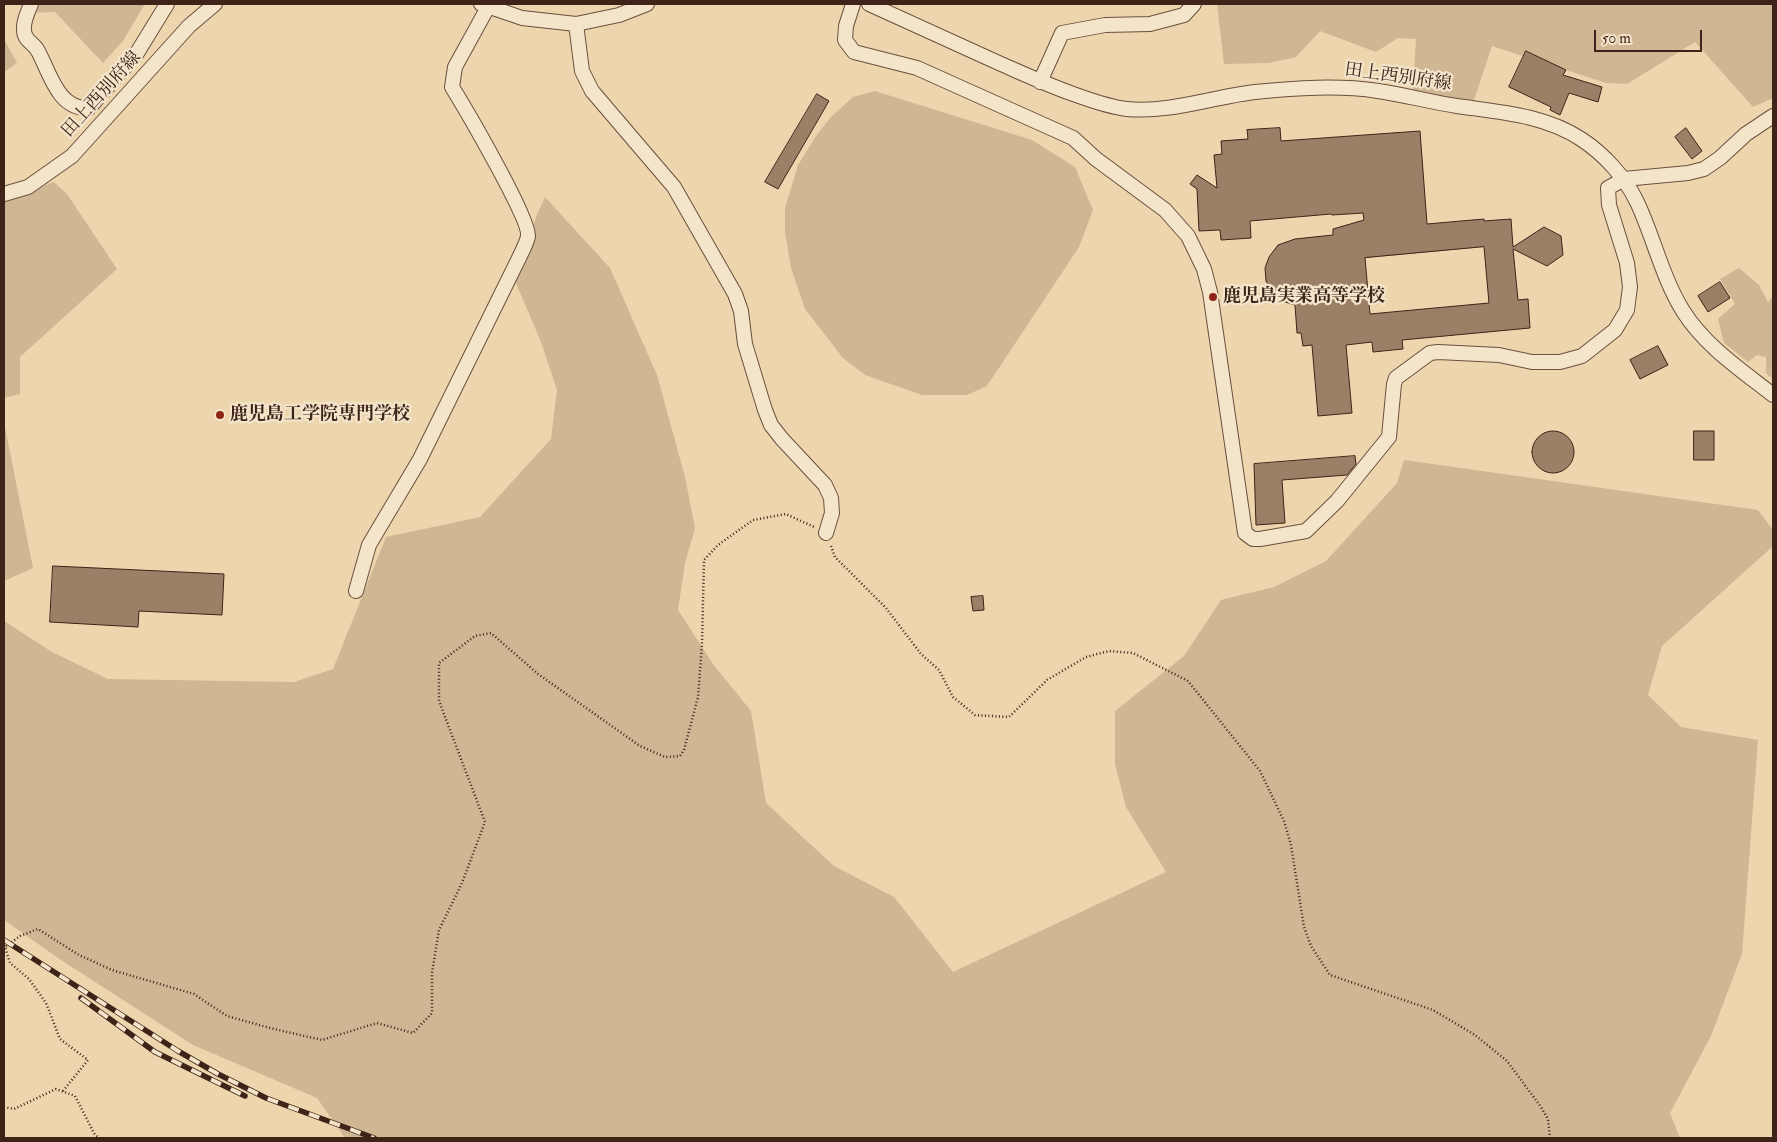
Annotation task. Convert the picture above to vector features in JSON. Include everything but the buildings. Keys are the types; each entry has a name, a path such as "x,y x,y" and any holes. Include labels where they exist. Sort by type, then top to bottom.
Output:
{"street":[{"path":"31,4 24,29 26,40 37,49 53,84 74,106 81,108 89,108 137,53 167,4"},
{"name":"田上西別府線","path":"4,194 28,187 72,156 189,26 215,4"},
{"path":"356,591 369,545 420,459 519,258 528,235 523,217 452,87 455,67 484,5 522,18 576,24 619,15 647,4"},
{"path":"853,4 846,26 846,40 854,52 918,68 1073,138 1096,159 1165,210 1188,236 1204,269 1210,292 1245,533 1253,539 1306,532 1337,501 1389,437 1396,378 1430,353 1499,355 1532,362 1560,362 1582,356 1615,330 1627,310 1630,287 1626,263 1609,205 1608,188 1624,179 1688,173 1704,169 1720,158 1746,134 1773,116"},
{"name":"田上西別府線","path":"869,4 1040,82 1106,106 1150,110 1250,93 1283,90 1330,88 1376,90 1441,104 1540,120 1564,129 1581,139 1599,154 1624,179 1637,202 1667,282 1684,313 1698,331 1718,352 1773,395"},
{"path":"1040,82 1062,33 1105,25 1150,24 1184,15 1194,4"},
{"path":"576,24 582,71 592,91 674,187 735,294 741,311 745,344 771,425 825,485 830,498 832,513 826,533"}],"path":[{"path":"63,1091 88,1060 60,1039 46,1003 29,979 10,963 5,947 20,936 38,929 78,955 112,970 194,994 227,1016 270,1028 322,1040 377,1023 413,1033 432,1013 432,973 439,930 462,882 485,822 439,701 439,663 475,636 491,632 538,674 640,746 665,757 680,756 684,750 698,697 702,644 704,560 718,545 753,520 786,514 826,533 835,558 886,608 921,654 939,670 953,697 975,715 1009,717 1047,680 1086,657 1108,651 1133,653 1188,681 1260,771 1280,813 1291,846 1304,928 1311,946 1330,975 1433,1010 1475,1036 1508,1061 1536,1099 1548,1119 1550,1138"},
{"path":"4,1107 14,1109 56,1088 75,1096 99,1138"}],"shaded area":[{"path":"30,4 145,4 123,41 103,63 55,12 28,13"},
{"path":"1217,4 1773,4 1773,98 1753,107 1695,42 1627,84 1606,83 1492,46 1473,103 1413,89 1416,39 1398,38 1376,52 1320,31 1296,57 1269,63 1224,64"},
{"path":"4,39 17,63 4,72"},
{"path":"875,91 1032,140 1075,167 1093,210 1079,247 987,386 967,395 922,395 865,375 843,358 805,309 791,268 785,232 785,208 798,165 816,136 831,117 853,97"},
{"path":"54,182 67,194 117,269 20,357 20,394 4,398 4,200"},
{"path":"545,197 610,268 657,375 685,477 695,528 685,563 678,610 713,664 751,711 766,803 834,866 894,897 953,972 1166,872 1126,807 1115,764 1115,711 1184,656 1221,600 1274,587 1326,561 1397,483 1404,460 1758,510 1773,530 1773,546 1662,646 1648,695 1681,727 1758,740 1742,954 1711,1036 1670,1113 1680,1138 345,1138 317,1098 193,1045 61,960 4,920 4,621 52,652 108,679 294,682 333,669 386,537 480,517 551,439 557,390 541,342 515,281 536,217"},
{"path":"1739,268 1759,285 1768,302 1773,296 1773,379 1766,373 1766,357 1757,355 1748,362 1724,343 1718,319 1735,304 1720,279"},
{"path":"4,422 33,568 4,581"}],"railway":[{"path":"4,940 178,1051 218,1074 266,1098 374,1138"},
{"path":"81,998 155,1052 245,1096"}],"place":[{"name":"鹿児島実業高等学校","path":"1213,297"},
{"name":"鹿児島工学院専門学校","path":"220,415"}]}
